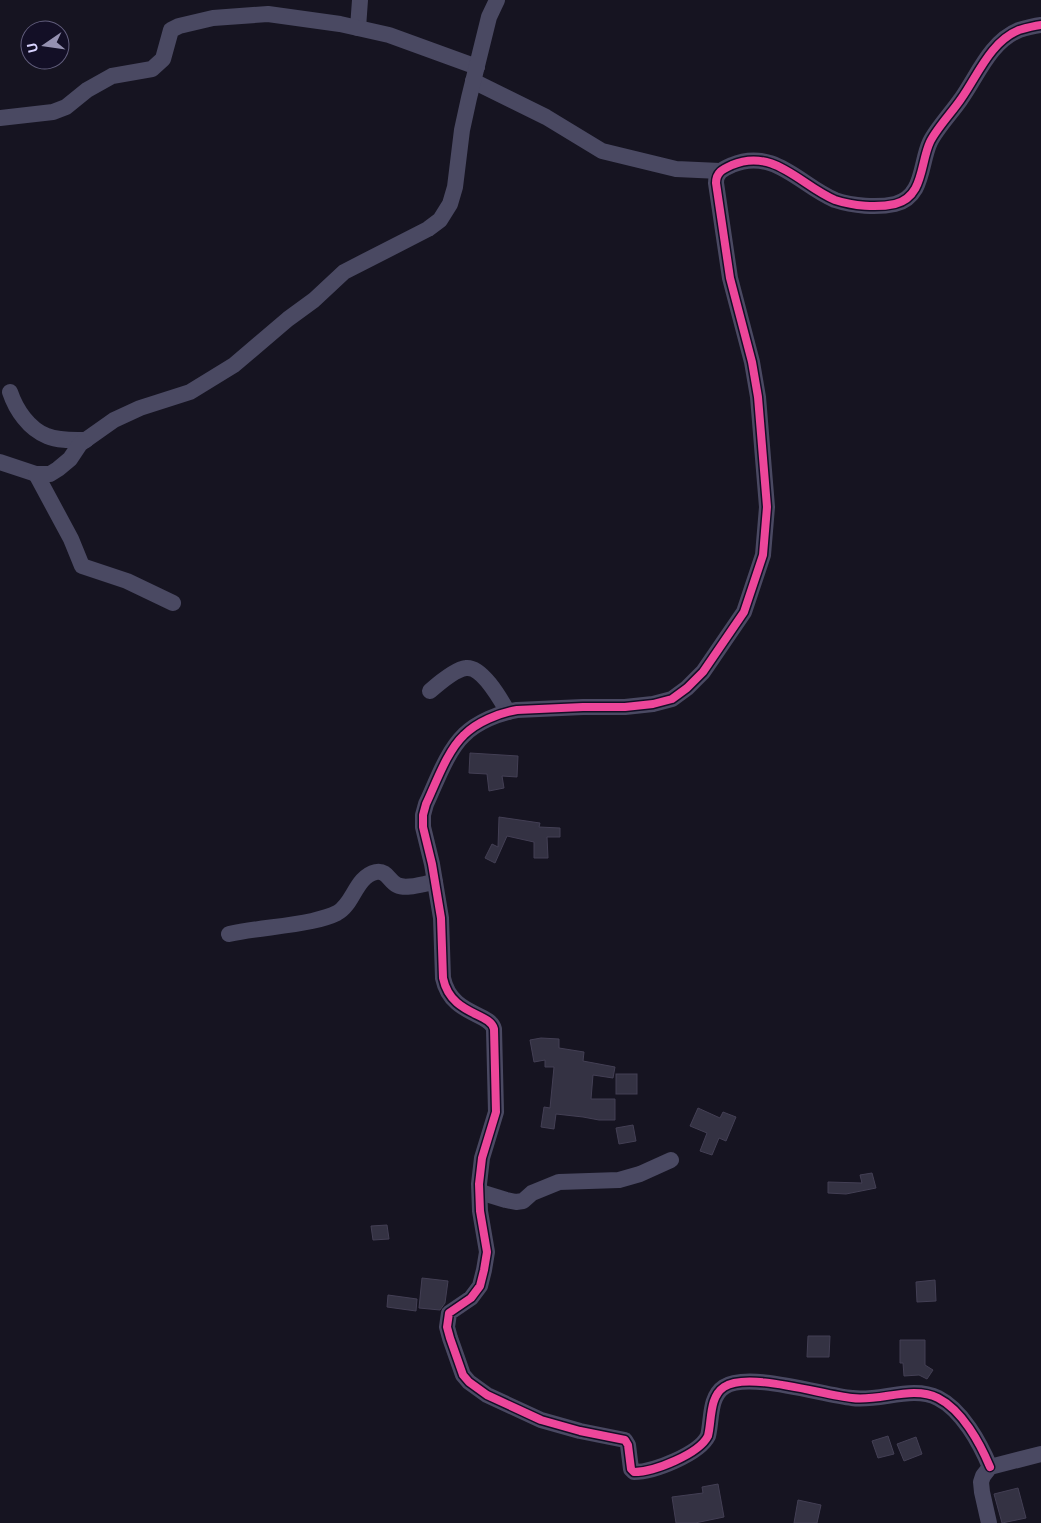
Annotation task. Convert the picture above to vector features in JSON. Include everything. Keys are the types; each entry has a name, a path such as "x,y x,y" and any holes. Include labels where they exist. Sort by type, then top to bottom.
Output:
{"street":[{"path":"358,28 360,0"},
{"path":"0,462 36,474 50,474 58,469 86,440 114,420 190,392 234,365 288,319 314,300 344,272 428,230 440,220 450,204 455,188 462,130 489,17 497,0"},
{"path":"0,118 53,112 66,107 87,90 112,76 152,70 162,60 171,30 179,26 213,18 268,14 340,24 389,35 475,74 602,151 676,168 720,171 737,163 758,160 791,172 835,200 850,204 884,206 904,201 912,195 920,177 926,150 931,139 963,97 990,54 1008,37 1019,30 1041,25"},
{"path":"720,171 716,178 720,220 730,278 752,362 758,396 767,507 763,555 744,612 703,672 687,688 672,699 653,704 625,707 583,707 508,712 492,718 464,734 448,758 426,804 423,815 423,827 441,918 445,988 450,997 460,1006 490,1022 494,1030 496,1112 482,1158 480,1192 480,1211 486,1252 484,1270 480,1286 471,1298 449,1313 447,1327 463,1375 469,1382 487,1395 541,1420 580,1431 625,1440 628,1445 631,1469 634,1472 648,1470 697,1449 708,1436 714,1401 723,1387 747,1381 763,1381 854,1399 909,1393 928,1394 949,1405 961,1418 981,1445 990,1467"},
{"path":"10,392 16,408 25,420 39,432 48,437 63,440 86,440"},
{"path":"36,474 71,539 82,566 127,581 172,603"},
{"path":"430,691 459,671 466,668 474,669 481,674 508,712"},
{"path":"229,934 285,927 331,916 340,911 366,876 377,872 383,872 396,885 405,886 435,882"},
{"path":"480,1192 506,1200 523,1201 532,1193 559,1182 619,1180 640,1174 671,1160"},
{"path":"989,1523 981,1482 983,1476 990,1467 1041,1454"}],"building":[{"path":"470,753 518,756 517,777 502,776 504,788 489,791 487,774 469,773"},
{"path":"499,817 540,823 539,827 560,828 560,837 547,837 548,858 534,858 534,842 507,836 495,863 485,858 492,844 498,847"},
{"path":"541,1038 559,1039 559,1048 584,1052 583,1061 615,1067 613,1078 593,1075 591,1099 615,1099 615,1120 599,1120 556,1114 554,1129 541,1127 544,1107 550,1108 554,1067 545,1067 545,1060 534,1062 530,1040"},
{"path":"616,1074 637,1074 637,1094 616,1094"},
{"path":"698,1108 720,1118 723,1112 736,1117 726,1141 719,1138 712,1155 700,1151 707,1133 690,1126"},
{"path":"633,1125 636,1141 619,1144 616,1128"},
{"path":"872,1173 876,1188 846,1194 828,1193 828,1182 862,1183 860,1175"},
{"path":"387,1225 389,1239 373,1240 371,1226"},
{"path":"422,1278 448,1281 445,1303 440,1310 419,1308"},
{"path":"935,1280 936,1301 917,1302 916,1282"},
{"path":"388,1295 417,1299 416,1311 387,1307"},
{"path":"808,1336 830,1336 829,1357 807,1357"},
{"path":"900,1340 925,1340 925,1365 933,1370 927,1379 919,1375 904,1376 903,1363 900,1363"},
{"path":"888,1436 894,1454 878,1458 872,1441"},
{"path":"916,1437 922,1454 904,1461 897,1444"},
{"path":"718,1484 724,1517 695,1523 676,1523 672,1497 703,1493 702,1487"},
{"path":"1018,1488 1026,1518 1002,1523 994,1494"},
{"path":"798,1500 821,1505 817,1523 794,1523"}],"cycle path":[{"path":"990,1467 969,1428 955,1410 947,1403 928,1394 907,1393 863,1399 786,1385 750,1382 735,1383 719,1391 713,1403 708,1436 703,1443 675,1461 653,1469 634,1472 631,1469 628,1445 625,1440 580,1431 541,1420 487,1395 469,1382 463,1375 447,1327 449,1313 471,1298 480,1286 487,1252 480,1211 479,1184 482,1158 496,1112 494,1029 491,1023 454,1000 447,990 443,978 441,918 432,864 423,827 423,815 426,804 447,758 464,735 475,726 503,713 517,710 625,707 653,704 672,699 687,688 703,672 744,612 763,555 767,507 758,397 752,362 730,278 716,183 719,174 732,165 747,161 761,161 774,164 786,170 823,194 842,202 865,206 881,206 895,204 904,200 916,187 930,142 992,51 1009,35 1019,30 1041,25"}]}
